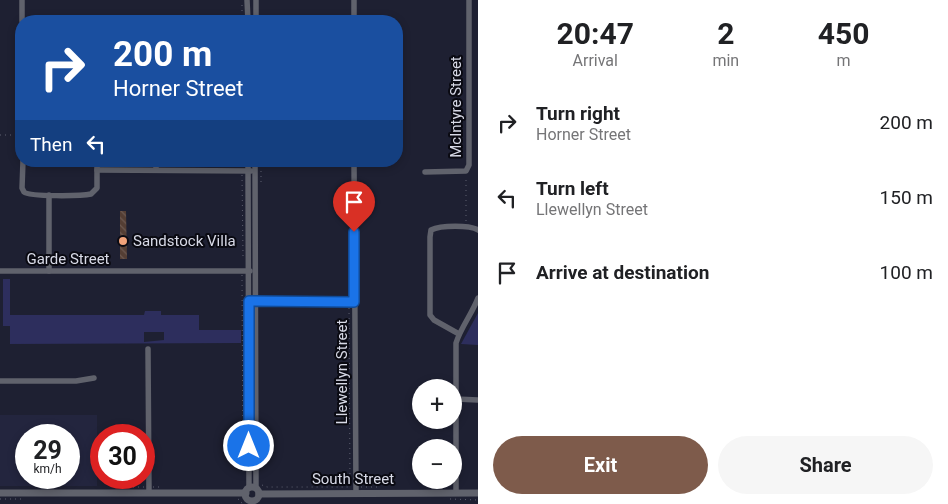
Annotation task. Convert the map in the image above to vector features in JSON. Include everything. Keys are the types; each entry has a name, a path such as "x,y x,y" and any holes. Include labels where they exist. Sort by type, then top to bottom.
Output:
{"street":[{"path":"22,0 22,15"},
{"path":"248,0 248,15"},
{"path":"256,0 256,15"},
{"path":"354,0 354,15"},
{"name":"McIntyre Street","path":"425,172 466,172 469,164 469,0"},
{"path":"23,167 22,188 29,195 89,195 94,192 97,186 97,170 256,171"},
{"path":"246,167 245,271 252,301"},
{"path":"252,502 257,499 252,415 252,301 256,271 256,167"},
{"name":"Llewellyn Street","path":"354,167 352,302 354,489"},
{"path":"49,195 49,271"},
{"path":"458,334 434,320 430,315 431,230 438,227 473,227 478,230"},
{"name":"Garde Street","path":"0,272 256,271"},
{"path":"456,379 456,343 458,334 465,326 478,298"},
{"path":"252,301 352,302"},
{"path":"148,348 149,493"},
{"path":"0,381 76,381 94,378"},
{"path":"462,400 478,400"},
{"path":"456,429 456,494"},
{"name":"South Street","path":"0,493 149,493 354,489 456,494 478,493"}],"path":[{"path":"242,0 242,15"},
{"path":"0,135 15,135"},
{"path":"243,260 245,171"},
{"path":"466,172 466,227"},
{"path":"244,470 245,271"},
{"path":"255,490 354,489 352,302"},
{"path":"238,499 242,501 242,504"}],"shaded area":[{"path":"3,279 10,279 10,315 144,315 145,311 161,311 161,315 199,315 199,330 241,330 241,343 10,344 10,326 3,326","holes":["144,332 164,332 164,340 144,342"]},
{"path":"478,313 478,345 461,344"},
{"path":"0,415 97,415 97,424 90,424 90,486 80,486 80,424 15,424 15,486 0,486"}],"building":[{"name":"Sandstock Villa","path":"120,211 126,211 127,259 120,259"}],"place":[{"name":"Sandstock Villa","path":"123,241"}],"route":[{"path":"249,446 249,301 354,302 354,232"}]}
